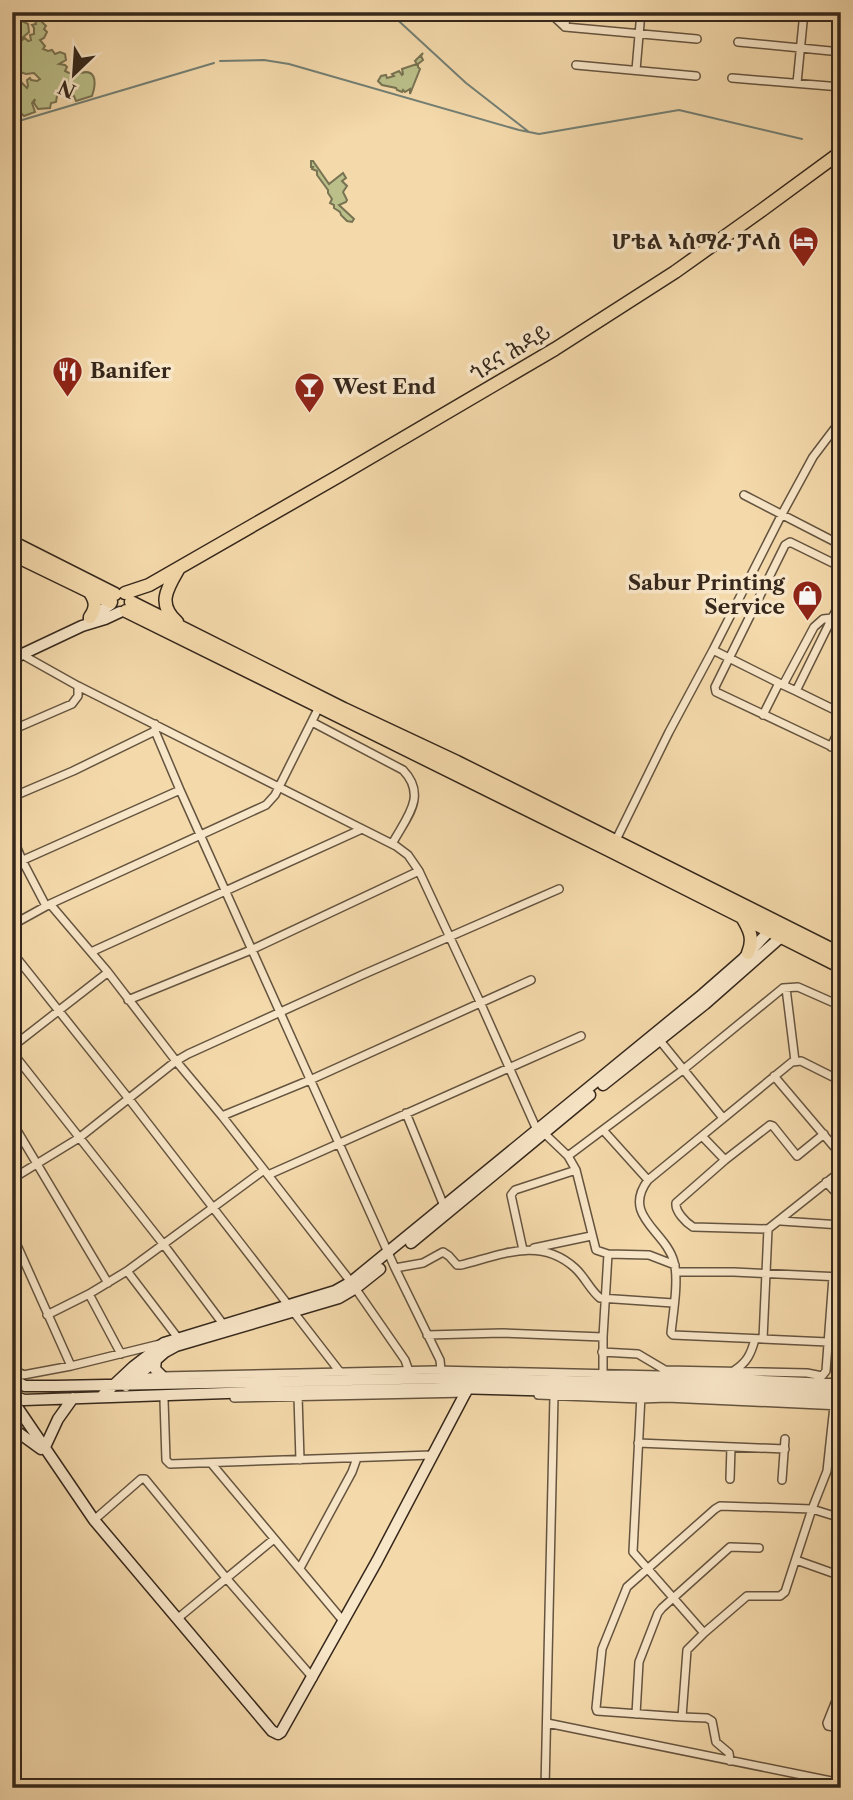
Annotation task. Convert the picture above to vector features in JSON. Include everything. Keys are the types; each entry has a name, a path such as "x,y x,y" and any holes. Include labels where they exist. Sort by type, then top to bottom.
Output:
{"main road":[{"name":"ጎደና ሕዳይ","path":"121,602 142,593 149,585 555,349 675,272 840,155"},
{"path":"12,542 319,707 613,846 742,917 841,954"},
{"path":"12,554 88,590 183,627 613,846 841,967"},
{"path":"180,567 165,598 168,613 183,627"},
{"path":"86,622 95,604 94,597 88,590"},
{"path":"742,917 750,930 752,941 747,953"}],"street":[{"path":"549,12 565,27 697,39"},
{"path":"565,27 566,12"},
{"path":"636,70 641,12"},
{"path":"796,12 841,17"},
{"path":"797,83 804,13"},
{"path":"738,42 841,52"},
{"path":"576,65 696,76"},
{"path":"732,78 841,87"},
{"path":"613,846 782,514 816,453 841,421"},
{"path":"744,495 841,545"},
{"path":"841,567 790,542 786,543 715,685 715,691 841,751"},
{"path":"796,691 841,601"},
{"path":"16,654 86,622 121,602"},
{"path":"763,715 814,627 823,619 832,618"},
{"path":"713,650 841,713"},
{"path":"16,654 155,728 279,786 392,844 408,855 419,871 541,1132 568,1156 576,1170 596,1250 608,1254 644,1254 657,1257 675,1269 837,1277 826,1371 822,1376 807,1373 665,1370 638,1354 602,1352"},
{"path":"12,730 72,704 78,696 78,686"},
{"path":"12,925 48,905 260,809 271,801 319,707"},
{"path":"312,722 403,770 411,778 416,794 414,804 392,844"},
{"path":"831,747 841,725"},
{"path":"155,728 251,950 440,1360 442,1370"},
{"path":"12,797 73,771 155,728"},
{"path":"12,864 180,790"},
{"path":"91,952 362,829"},
{"path":"12,836 22,860 48,905 91,952 266,1172 353,1285 405,1360 410,1375"},
{"path":"128,1000 251,950 419,871"},
{"path":"12,1179 79,1139 188,1054 559,889"},
{"path":"657,1037 747,953 776,931"},
{"path":"392,1260 444,1206 588,1097 776,931"},
{"path":"12,952 340,1372"},
{"path":"107,972 12,1050 223,1324"},
{"path":"222,1116 310,1080 531,980"},
{"path":"568,1156 684,1069 783,988 798,987 841,1006"},
{"path":"786,988 795,1061"},
{"path":"47,1315 127,1271 212,1207 266,1172 339,1145 581,1036"},
{"path":"657,1037 723,1118"},
{"path":"828,1342 671,1334 674,1259 641,1212 639,1205 640,1192 648,1181 795,1061 801,1061 841,1080"},
{"path":"774,1076 840,1150"},
{"path":"406,1113 444,1206"},
{"path":"12,1122 108,1283"},
{"path":"824,1134 797,1156 770,1125 676,1203 676,1208 693,1227 768,1229 841,1171"},
{"path":"603,1130 648,1181"},
{"path":"15,1400 101,1397 176,1346 353,1285 392,1260 541,1132"},
{"path":"702,1136 725,1160"},
{"path":"525,1250 512,1192 576,1170"},
{"path":"827,1182 841,1198"},
{"path":"780,1221 841,1225"},
{"path":"734,1371 746,1362 759,1339 768,1229"},
{"path":"12,1234 71,1366"},
{"path":"392,1260 423,1263 443,1252 457,1265 461,1265 592,1236"},
{"path":"525,1250 547,1252 567,1262 581,1274 597,1295 606,1299 673,1303"},
{"path":"603,1383 602,1352 608,1254"},
{"path":"127,1271 178,1338"},
{"path":"89,1294 121,1354"},
{"path":"12,1360 17,1371 23,1375 121,1354 223,1324 292,1308"},
{"path":"427,1335 502,1333 603,1336"},
{"path":"122,1385 153,1350 164,1343"},
{"path":"156,1359 155,1369 162,1376"},
{"path":"16,1381 25,1386 122,1385 410,1375 442,1370 603,1383 641,1390 838,1404 827,1471 783,1595 747,1596 687,1650 682,1717"},
{"path":"122,1385 162,1376 340,1372 603,1383"},
{"path":"122,1385 160,1397 467,1391 603,1383 660,1375 841,1383"},
{"path":"15,1400 22,1392 16,1381"},
{"path":"160,1397 467,1391 554,1396 641,1390 841,1390"},
{"path":"641,1390 632,1549 704,1633"},
{"path":"15,1400 94,1520 275,1733 281,1732 313,1678 467,1391"},
{"path":"298,1396 299,1460"},
{"path":"545,1788 554,1396"},
{"path":"160,1397 168,1463 432,1455"},
{"path":"48,1452 58,1419 73,1398"},
{"path":"12,1429 48,1452"},
{"path":"782,1480 785,1439"},
{"path":"638,1443 785,1449"},
{"path":"730,1479 731,1447"},
{"path":"300,1568 357,1458"},
{"path":"211,1463 344,1622"},
{"path":"94,1520 141,1479 145,1479 313,1678"},
{"path":"730,1761 729,1753 716,1742 712,1721 707,1718 600,1712 596,1708 602,1649 626,1591 717,1507 812,1509 841,1518"},
{"path":"177,1619 274,1539"},
{"path":"636,1714 640,1657 658,1613 730,1547 759,1548"},
{"path":"796,1560 841,1576"},
{"path":"841,1688 827,1723 828,1726 841,1728"},
{"path":"547,1723 841,1783"}],"green space":[{"path":"12,12 27,13 22,21 28,24 29,32 21,41 25,38 31,40 35,20 40,20 46,26 44,29 47,32 40,40 45,46 43,49 52,50 55,54 65,54 66,60 59,64 67,67 65,71 91,74 94,81 92,96 76,101 74,96 67,99 60,92 50,108 38,109 34,103 35,99 32,103 35,112 24,116 19,114 20,117 12,119 12,87 17,89 21,82 27,88 27,80 40,79 34,73 20,72 17,84 12,82"},
{"path":"423,53 423,60 418,64 420,69 410,94 410,89 402,92 378,81 381,76 386,75 387,78 399,71 402,75 402,69 417,64 415,61"},
{"path":"311,161 329,184 343,173 346,178 342,181 347,186 343,192 347,200 339,205 354,219 352,222 347,221 330,203 332,199 328,190 317,171 312,169"}],"waterway":[{"path":"389,12 466,83 529,132"},
{"path":"220,61 264,60 289,64 539,134 679,110 802,139"},
{"path":"12,123 214,63"}],"place":[{"name":"ሆቴል ኣስማራ ፓላስ","path":"804,269"},
{"name":"Banifer","path":"67,398"},
{"name":"West End","path":"310,414"},
{"name":"Sabur Printing Service","path":"808,622"}]}
